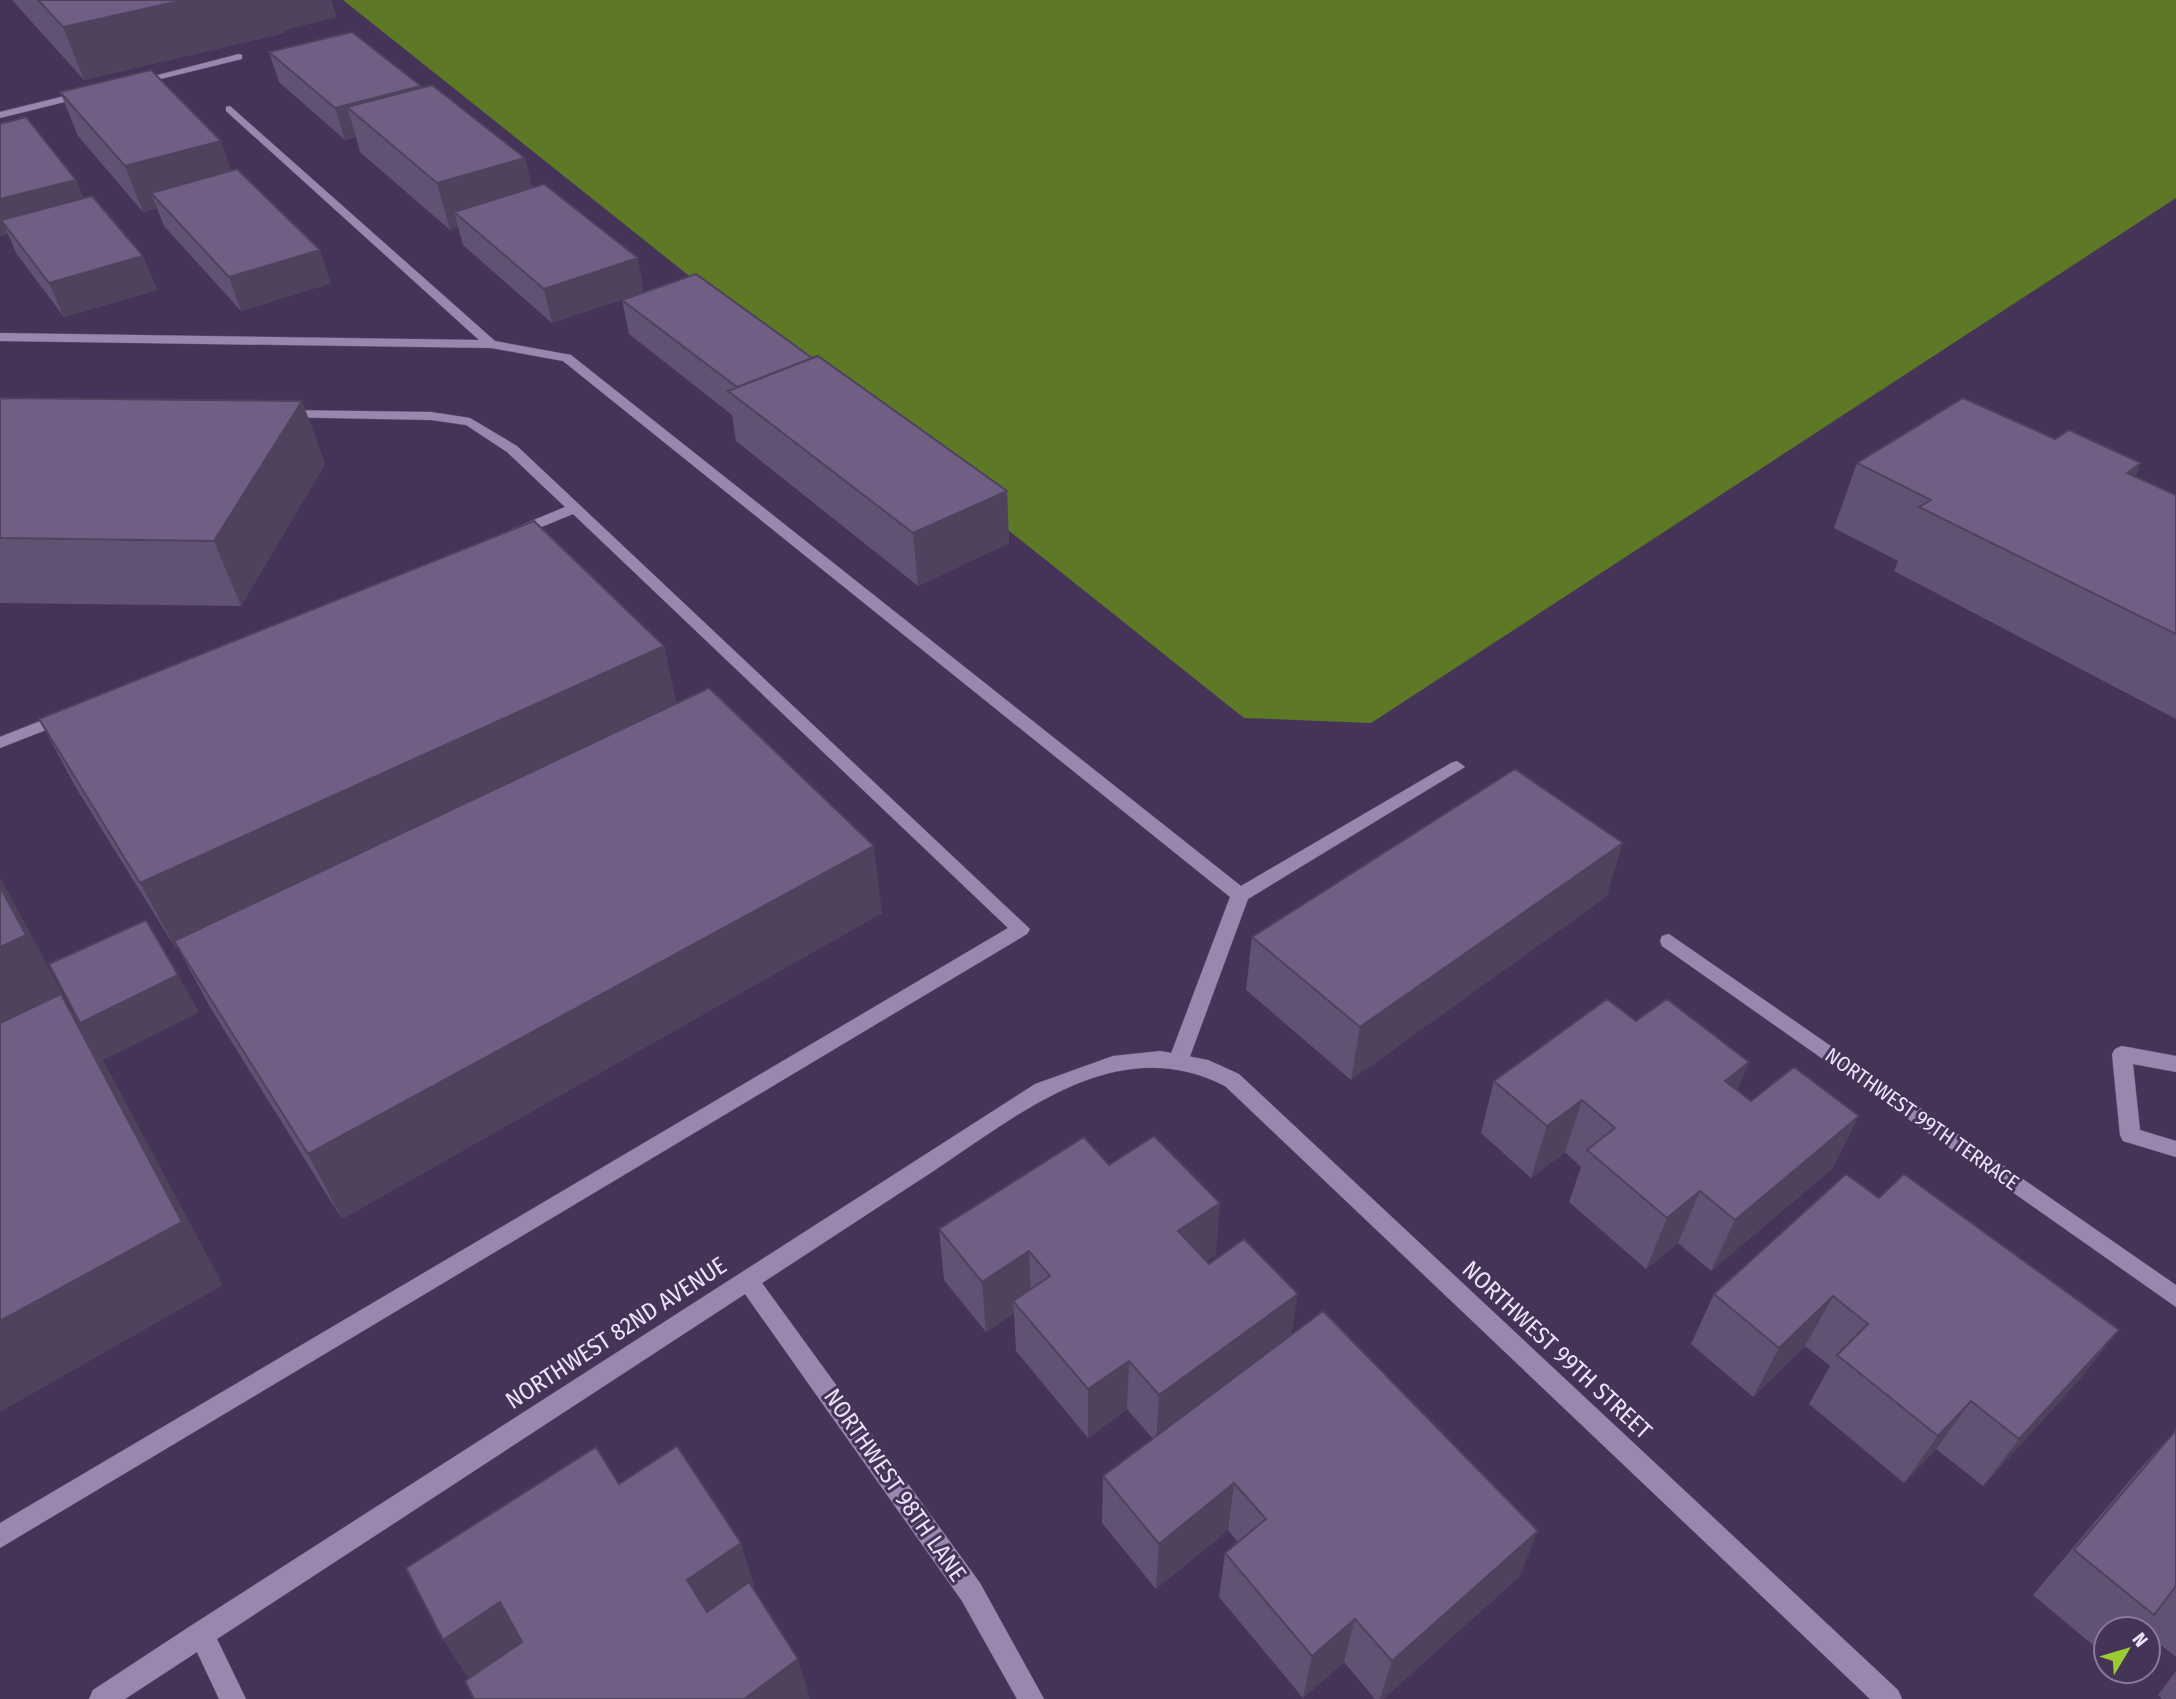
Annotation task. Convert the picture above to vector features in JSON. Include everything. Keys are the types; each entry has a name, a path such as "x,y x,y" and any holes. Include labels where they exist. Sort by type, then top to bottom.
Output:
{"street":[{"path":"119,86 239,57"},
{"path":"0,115 93,92"},
{"path":"230,109 491,344"},
{"path":"0,337 491,344 567,358 1240,895"},
{"path":"0,1536 1021,929 512,449 470,422 431,416 264,414"},
{"path":"499,539 575,508"},
{"path":"0,743 77,712"},
{"path":"1179,1059 1240,895 1457,767"},
{"name":"NORTHWEST 99TH TERRACE","path":"1669,941 2176,1297"},
{"path":"2176,1064 2123,1054 2130,1135 2176,1149"},
{"name":"NORTHWEST 82ND AVENUE","path":"102,1699 1042,1090 1084,1072 1130,1060 1179,1059"},
{"name":"NORTHWEST 99TH STREET","path":"1179,1059 1209,1065 1232,1080 1889,1699"},
{"name":"NORTHWEST 98TH LANE","path":"747,1279 971,1592 1031,1699"},
{"path":"201,1634 233,1699"}],"shaded area":[{"path":"343,0 2176,0 2176,198 1371,723 1244,718"}],"building":[{"path":"38,0 184,0 63,27"},
{"path":"352,32 421,86 335,108 269,52"},
{"path":"151,70 221,141 125,166 60,92"},
{"path":"432,85 525,158 437,183 347,107"},
{"path":"26,117 76,180 0,199 0,124"},
{"path":"237,169 320,250 229,277 151,193"},
{"path":"544,184 638,258 544,289 454,212"},
{"path":"92,196 143,256 49,283 1,220"},
{"path":"696,274 812,358 737,387 622,300"},
{"path":"818,356 1007,491 913,533 728,391"},
{"path":"0,398 302,401 214,541 0,538"},
{"path":"1963,398 2055,439 2069,430 2141,463 2127,473 2176,495 2176,634 1919,507 1931,500 1857,463"},
{"path":"534,521 664,646 140,883 39,719"},
{"path":"709,688 874,846 308,1154 174,941"},
{"path":"1515,769 1623,843 1360,1027 1252,937"},
{"path":"0,887 26,935 0,947"},
{"path":"146,920 178,975 80,1023 49,964"},
{"path":"61,994 182,1222 0,1321 0,1023"},
{"path":"1607,999 1636,1021 1667,999 1749,1062 1725,1081 1751,1101 1794,1067 1859,1116 1735,1220 1700,1191 1667,1218 1587,1150 1615,1128 1582,1100 1547,1126 1494,1081"},
{"path":"1154,1136 1220,1203 1178,1231 1209,1264 1244,1239 1298,1294 1159,1395 1129,1361 1088,1389 1013,1301 1050,1276 1029,1251 982,1282 939,1229 1084,1137 1109,1165"},
{"path":"1846,1174 1879,1198 1904,1174 2119,1330 2019,1439 1971,1401 1938,1436 1837,1355 1868,1324 1833,1296 1779,1348 1714,1294"},
{"path":"1323,1311 1538,1531 1392,1661 1355,1619 1312,1656 1225,1553 1266,1519 1234,1483 1159,1544 1103,1476"},
{"path":"2176,1430 2176,1586 2154,1615 2074,1550"},
{"path":"677,1446 741,1543 687,1580 707,1612 749,1582 798,1659 744,1699 474,1699 465,1681 522,1642 500,1602 443,1640 406,1568 596,1447 619,1484"}]}
